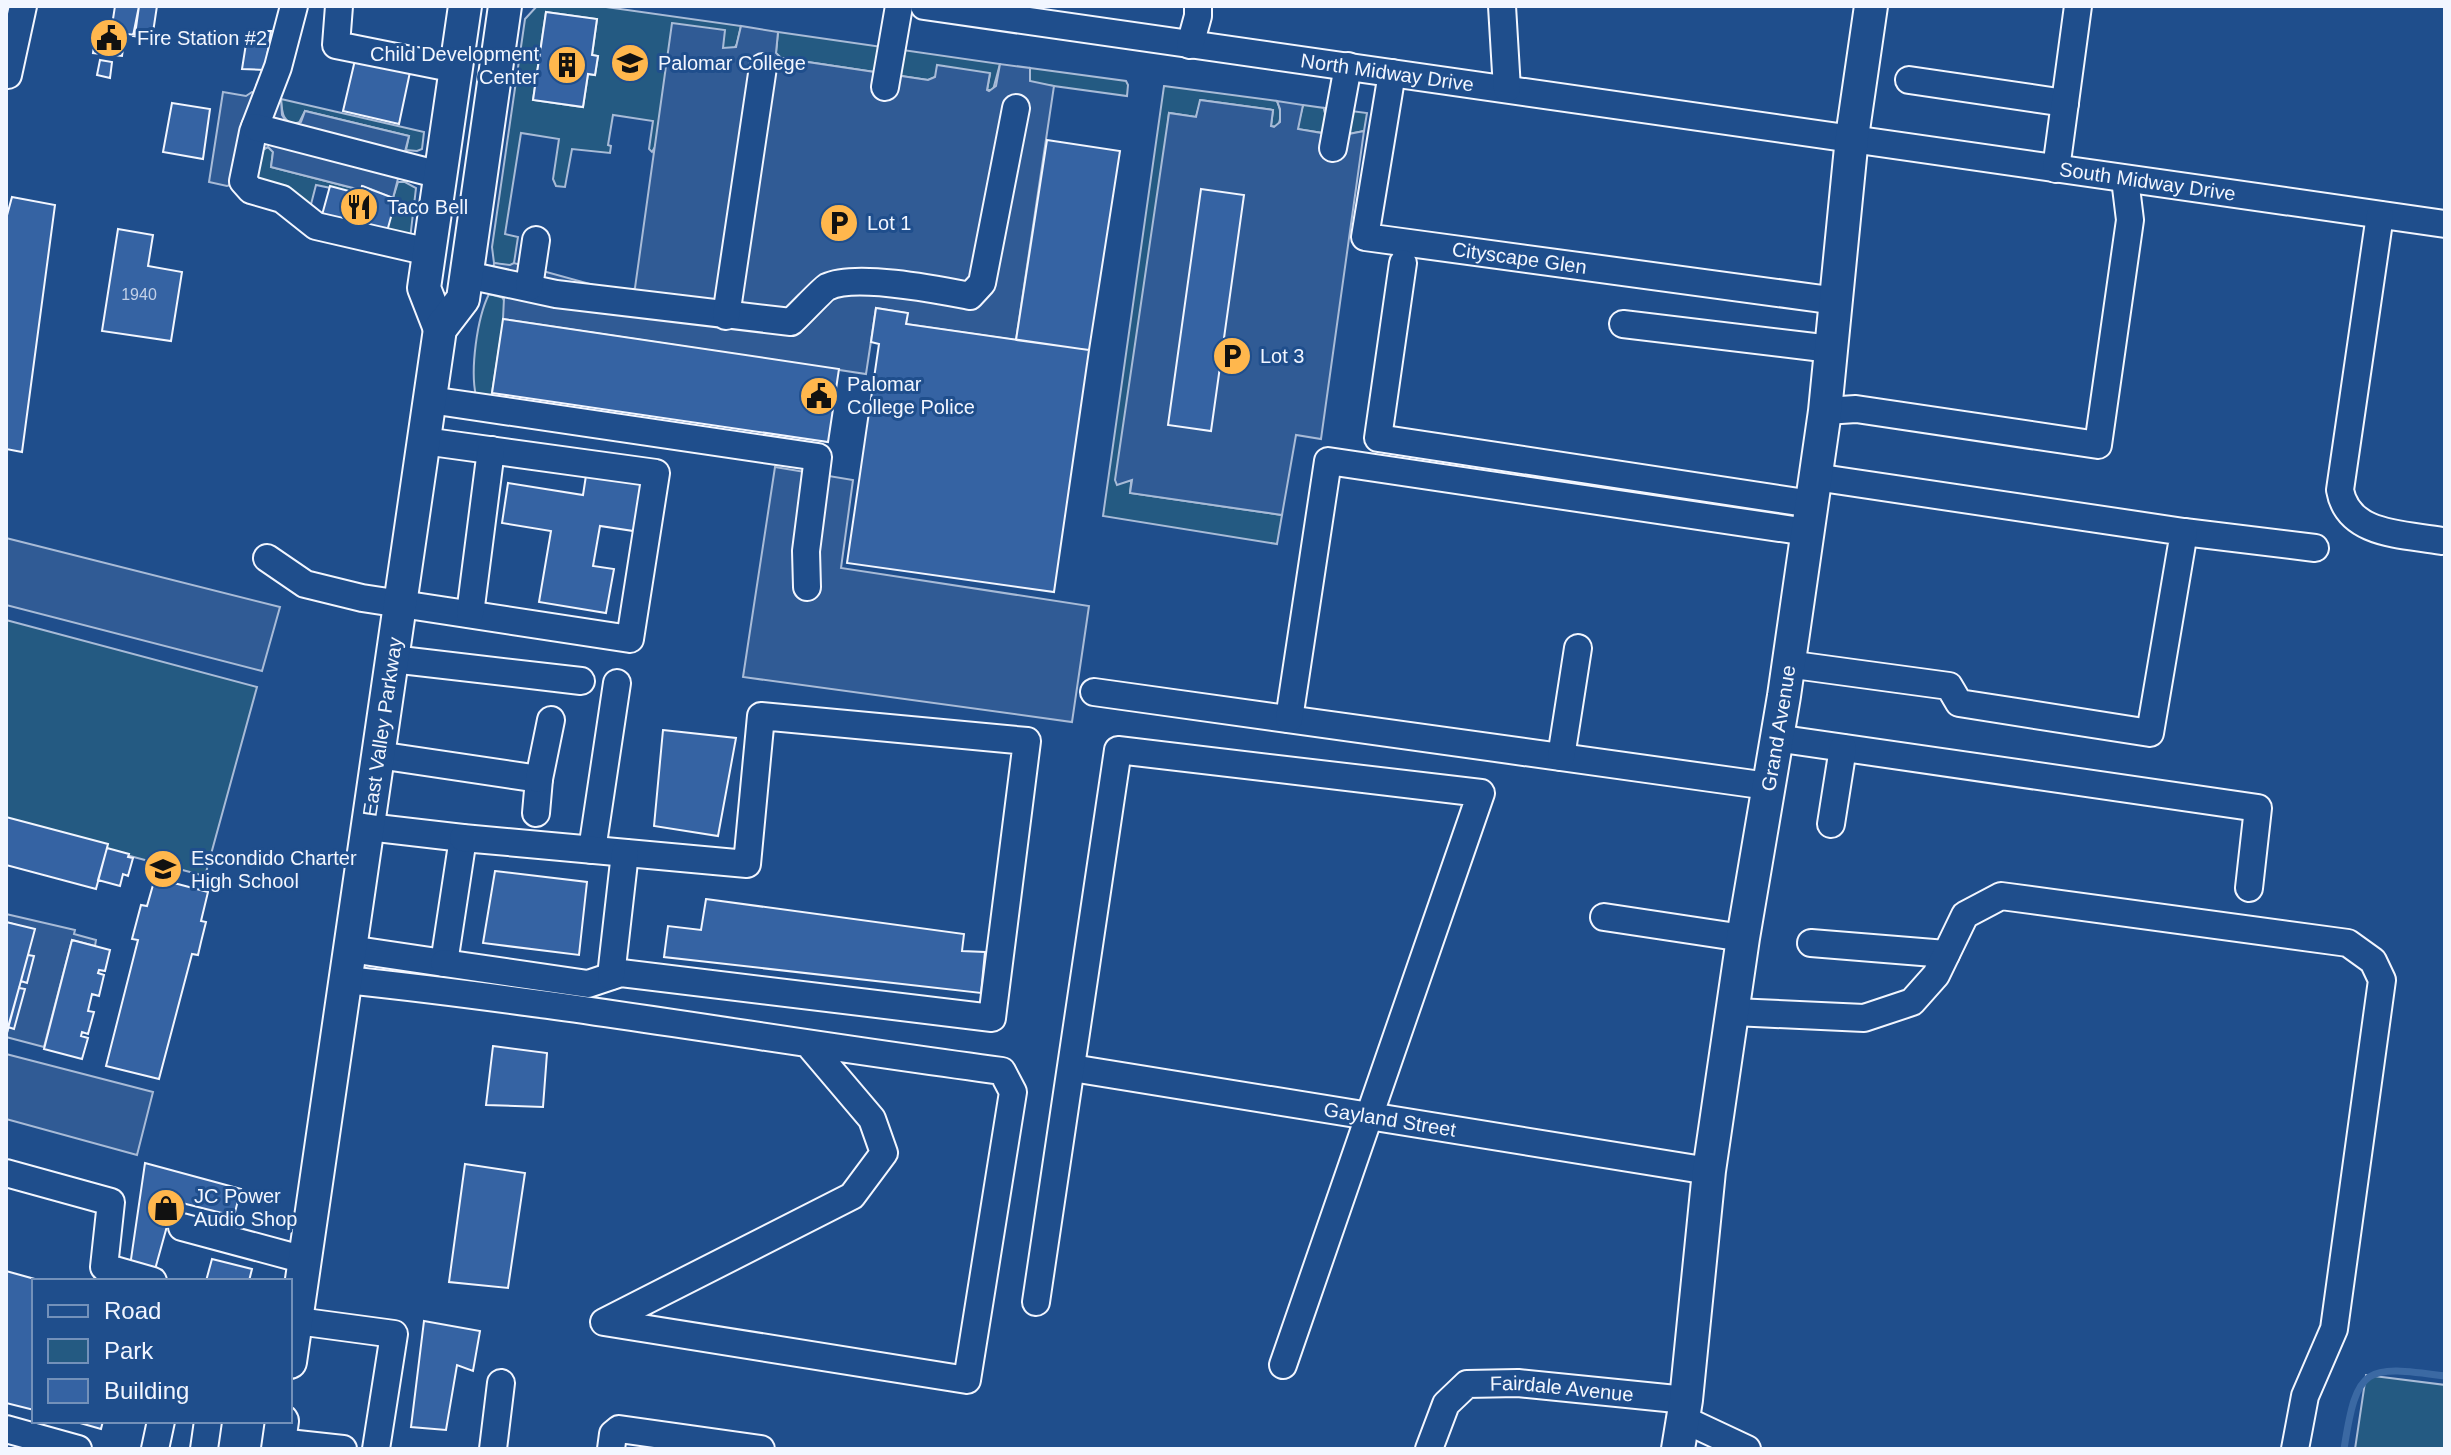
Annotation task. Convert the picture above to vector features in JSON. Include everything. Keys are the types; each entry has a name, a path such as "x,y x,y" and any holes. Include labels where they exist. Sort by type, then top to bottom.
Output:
{"main road":[{"name":"East Valley Parkway","path":"293,1321 305,1260 440,329 424,288 465,6"},
{"name":"East Valley Parkway","path":"440,329 463,299 505,6"},
{"name":"Grand Avenue","path":"1682,1423 1709,1171 1825,411 1852,137 1871,6"}],"street":[{"path":"8,75 23,6"},
{"path":"294,6 278,67 255,127 243,181 251,190 282,199 316,226 429,252"},
{"path":"339,6 336,45 456,69"},
{"path":"885,87 899,6"},
{"name":"North Midway Drive","path":"924,6 1081,17 1190,45 1852,137"},
{"path":"1190,45 1198,6"},
{"path":"1502,6 1507,89"},
{"path":"2056,169 2078,6"},
{"path":"1333,148 1348,66"},
{"path":"726,316 763,67"},
{"name":"Cityscape Glen","path":"1392,73 1365,237 1837,301"},
{"path":"1909,80 2065,103"},
{"path":"467,275 556,294 791,322 826,287 857,282 919,287 970,296 982,283 1016,108"},
{"path":"255,127 440,175"},
{"name":"South Midway Drive","path":"1852,137 2445,224"},
{"path":"1825,411 1856,409 2098,445 2130,220 2125,179"},
{"path":"2380,215 2352,395 2340,490 2342,502 2353,517 2368,528 2442,541"},
{"path":"529,287 536,240"},
{"path":"1403,263 1378,438 1811,504"},
{"path":"1623,324 1831,349"},
{"path":"430,400 818,457 806,551 807,587"},
{"path":"267,558 305,584 400,605 630,639 656,473 424,441"},
{"path":"470,614 491,450"},
{"path":"1289,719 1328,461 1811,504 2184,532 2315,548"},
{"path":"1787,664 1949,686 1959,703 2150,733 2184,532"},
{"path":"1561,757 1578,648"},
{"path":"392,659 581,681"},
{"path":"592,850 617,683"},
{"path":"1094,692 1768,786"},
{"path":"348,965 444,963 588,984 621,973 992,1018 1027,741 761,716 747,864 368,827"},
{"path":"536,813 539,779 551,720"},
{"path":"1776,738 2258,808 2249,888"},
{"path":"1831,824 1843,748"},
{"path":"1036,1302 1118,750 1481,793 1283,1365"},
{"path":"378,755 539,779"},
{"path":"444,963 463,838"},
{"path":"611,976 625,853"},
{"path":"1734,1012 1864,1018 1912,1002 1936,975 1965,915 2001,896 2348,943 2373,961 2382,980 2334,1329 2305,1396 2295,1449"},
{"path":"1604,917 1743,938"},
{"path":"1811,943 1946,954"},
{"path":"348,965 445,991 810,1046 1002,1071 1013,1092 967,1380 604,1322 852,1196 884,1153 872,1119 810,1046"},
{"name":"Gayland Street","path":"1072,1068 1709,1171"},
{"path":"6,1173 111,1202 104,1267 146,1279"},
{"path":"182,1227 305,1260"},
{"path":"293,1321 394,1334 376,1449"},
{"path":"493,1449 501,1383"},
{"name":"Fairdale Avenue","path":"1429,1449 1446,1404 1467,1384 1518,1383 1682,1423 1747,1449"},
{"path":"155,1449 161,1423"},
{"path":"204,1449 208,1423"},
{"path":"6,1429 78,1449"},
{"path":"279,1437 343,1449"},
{"path":"615,1439 761,1449"}],"green space":[{"path":"537,6 599,6 741,26 733,50 722,48 724,30 652,152 649,149 653,121 613,115 608,145 611,146 610,153 572,149 565,187 556,186 553,179 559,139 521,133 505,234 518,237 514,263 510,266 494,263 492,247 525,19","holes":["546,12 597,19 592,55 598,56 595,75 588,74 583,107 533,100"]},
{"path":"778,32 1000,64 993,90 987,90 990,74 928,80 781,58 776,53"},
{"path":"1030,68 1126,81 1127,96 1032,83"},
{"path":"1164,86 1277,101 1280,118 1277,127 1271,126 1273,110 1201,100 1196,117 1169,113 1130,493 1282,515 1277,544 1103,516"},
{"path":"281,99 424,132 422,149 406,150 409,136 305,111 298,125 293,124 284,116"},
{"path":"1303,105 1324,108 1323,133 1297,129"},
{"path":"1351,111 1367,113 1364,131 1343,135"},
{"path":"268,147 273,152 271,167 361,190 360,194 316,185 309,212 326,216 324,221 311,216 293,195 257,177 262,150"},
{"path":"398,182 416,188 410,239 367,230 396,199 393,198"},
{"path":"489,294 502,296 506,305 491,399 476,396 474,385 478,330"},
{"path":"6,620 257,687 205,876 6,823"},
{"path":"2366,1375 2445,1385 2445,1449 2355,1449"}],"shaded area":[{"name":"Lot 1","path":"672,23 725,30 723,48 736,47 741,26 778,32 776,53 781,58 928,80 935,77 937,65 990,73 989,91 996,86 1000,64 1030,68 1030,81 1054,86 1016,340 906,324 907,313 876,308 866,374 503,319 504,298 489,294 494,263 514,263 597,286 630,291 635,288"},
{"path":"223,92 246,96 252,92 281,99 282,115 292,124 301,122 305,111 409,136 393,198 363,186 361,190 271,167 273,152 268,147 262,150 257,177 227,186 209,182"},
{"name":"Lot 3","path":"1200,100 1273,110 1271,126 1274,127 1280,122 1277,101 1303,105 1298,129 1322,133 1326,118 1324,108 1351,111 1344,135 1364,131 1321,439 1296,435 1282,515 1130,493 1132,480 1117,485 1115,480 1169,113 1196,117"},
{"path":"775,467 853,480 841,568 1089,606 1072,722 743,677"},
{"path":"6,538 280,607 262,671 6,605"},
{"path":"6,914 75,930 74,934 96,940 95,946 72,940 44,1047 6,1037 34,930 6,922"},
{"path":"6,1054 153,1092 137,1155 6,1119"}],"building":[{"path":"115,6 139,6 135,35 111,32"},
{"path":"139,6 157,6 152,39 133,36"},
{"name":"Child Development Center","path":"546,12 597,19 592,55 598,56 595,75 588,74 583,107 533,100"},
{"path":"96,31 125,35 122,56 93,53"},
{"path":"248,31 271,31 265,70 242,69"},
{"path":"100,60 112,62 110,78 97,75"},
{"path":"355,60 410,72 399,124 343,111"},
{"path":"172,103 210,109 203,159 163,152"},
{"path":"1047,140 1120,151 1089,350 1016,340"},
{"name":"Taco Bell","path":"330,186 360,194 362,186 396,199 386,235 322,215"},
{"path":"1201,189 1244,195 1211,431 1168,425"},
{"path":"12,197 55,205 22,452 6,449 6,219"},
{"path":"118,229 153,235 148,266 182,272 171,341 102,331"},
{"path":"876,308 908,313 906,324 1089,350 1054,592 847,563 879,344 871,342"},
{"path":"503,319 839,369 828,442 492,393"},
{"path":"587,469 648,479 640,532 600,526 593,566 614,569 606,613 539,602 551,531 502,523 508,483 583,495"},
{"path":"663,730 736,738 718,836 654,826"},
{"path":"6,817 108,844 96,889 6,865"},
{"path":"107,848 133,858 128,876 123,874 120,886 98,880"},
{"path":"495,871 587,882 579,955 483,943"},
{"path":"155,878 208,892 201,921 206,922 198,955 192,954 159,1079 106,1066 138,940 132,939 141,905 147,906"},
{"path":"706,899 964,934 962,951 985,952 981,993 664,957 668,926 701,930"},
{"path":"6,922 35,929 6,1036"},
{"path":"72,940 110,950 105,971 99,970 98,973 104,975 99,996 92,994 88,1011 94,1012 88,1034 82,1032 81,1036 88,1038 82,1059 44,1049"},
{"path":"28,955 34,956 27,983 21,981"},
{"path":"19,988 25,989 14,1029 8,1027"},
{"path":"493,1046 547,1053 543,1107 486,1105"},
{"path":"145,1163 241,1189 234,1216 174,1201 154,1273 130,1266"},
{"path":"465,1164 525,1173 508,1288 449,1282"},
{"path":"212,1259 252,1269 250,1279 207,1279"},
{"path":"6,1271 35,1279 32,1279 32,1410 6,1403"},
{"path":"424,1321 480,1331 473,1371 457,1365 446,1430 411,1427"},
{"path":"80,1423 102,1423 101,1429"}],"waterway":[{"path":"2344,1449 2354,1401 2369,1377 2397,1371 2445,1376"}],"place":[{"name":"Fire Station #2","path":"109,38"},
{"name":"Palomar College","path":"630,63"},
{"name":"Child Development Center","path":"567,65"},
{"name":"Taco Bell","path":"359,207"},
{"name":"Lot 1","path":"839,223"},
{"name":"Lot 3","path":"1232,356"},
{"name":"Palomar College Police","path":"819,396"},
{"name":"Escondido Charter High School","path":"163,869"},
{"name":"JC Power Audio Shop","path":"166,1208"}]}
